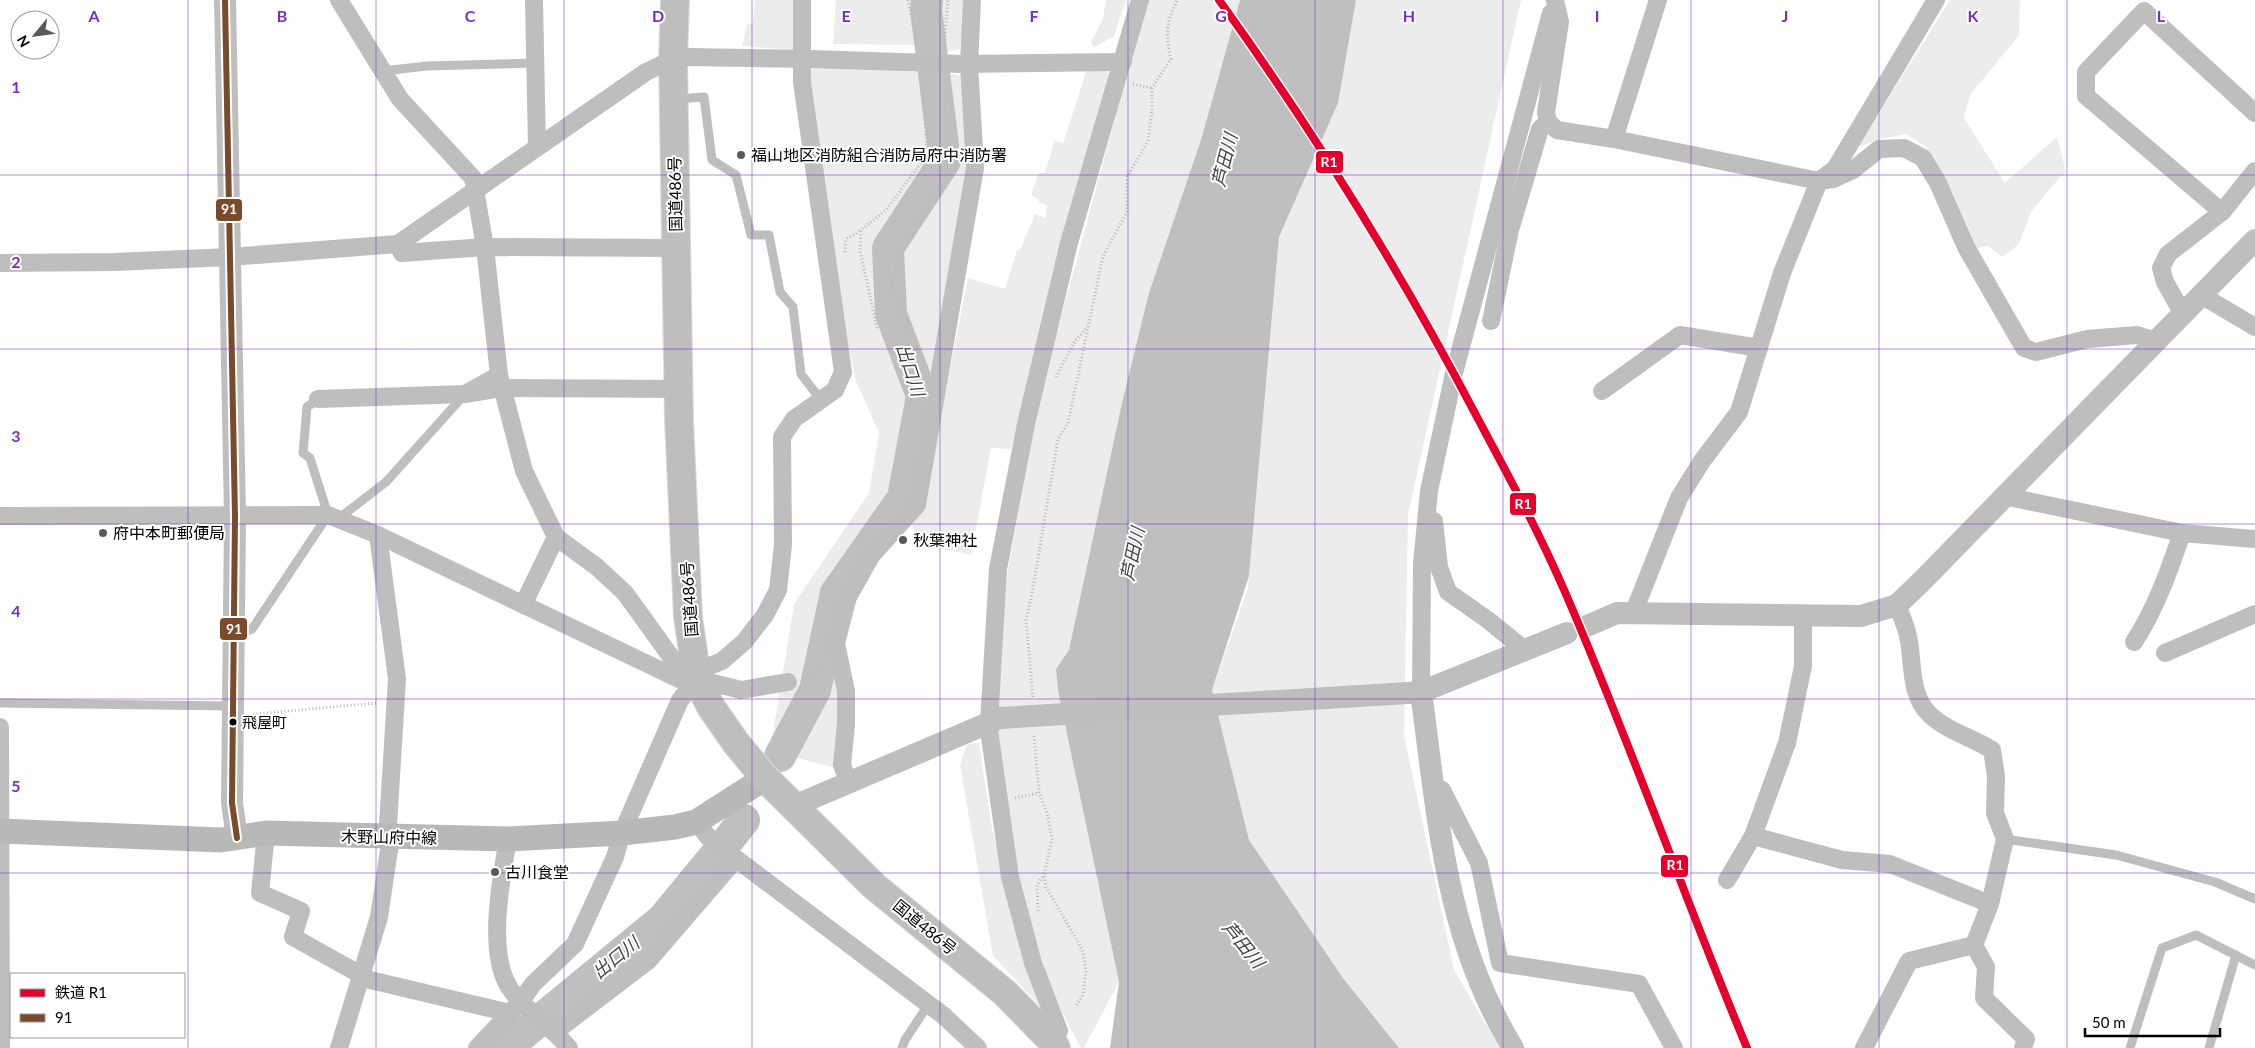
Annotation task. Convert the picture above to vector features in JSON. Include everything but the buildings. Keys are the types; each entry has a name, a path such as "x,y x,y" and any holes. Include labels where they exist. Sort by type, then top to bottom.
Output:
{"highway":[{"name":"国道486号","path":"675,0 673,59 679,390 688,617 697,679 711,707 736,743 765,778 874,886 1006,992 1054,1044"}],"main road":[{"name":"木野山府中線","path":"0,830 221,840 266,833 508,839 622,833 675,827 703,831 765,778"}],"street":[{"path":"225,0 235,517 232,803 237,838"},
{"path":"339,0 400,99 473,178 477,191 485,247 500,381 524,471 556,537 596,567 625,594 674,661 697,679"},
{"path":"534,0 536,146"},
{"path":"477,1048 515,1007 533,984 575,944 615,857 622,833 680,700 708,667 722,661 744,642 765,615 778,590 783,545 782,437 794,418 835,390 843,372 802,82 807,58 802,0"},
{"path":"849,782 842,765 846,724 846,692 836,643 848,597 871,556 917,505 975,168 965,64 972,0"},
{"path":"1054,1044 1059,1031 1033,963 1010,877 999,801 994,721 998,569 1026,424 1069,243 1140,0"},
{"path":"1555,0 1546,112 1548,122 1556,130 1614,139 1819,181 1833,179 1853,170 1879,149 1904,148 1923,158 1938,183 1966,247 2024,348 2036,352 2087,339 2137,335 2156,341"},
{"path":"1614,139 1658,0"},
{"path":"1633,614 1679,498 1702,460 1739,412 1782,273 1819,181 1835,169 1936,0"},
{"path":"2222,212 2086,96 2086,72 2144,11 2255,113"},
{"path":"1513,1048 1474,972 1449,890 1433,789 1414,693 1422,564 1429,491 1454,373 1554,22"},
{"path":"0,263 230,258 398,244 477,191 536,146 646,72 673,59 688,57 807,58 965,64 1123,62"},
{"path":"1491,321 1510,230 1540,129 1548,122"},
{"path":"2183,314 2165,282 2161,268 2168,254 2222,212 2255,171"},
{"path":"794,806 994,721 1414,693 1617,613 1861,616 1897,605 1922,582 2255,240"},
{"path":"398,244 402,253 485,247 676,248"},
{"path":"2201,295 2255,327"},
{"path":"1602,391 1680,335 1759,348"},
{"path":"318,399 465,394 500,381 679,390"},
{"path":"2004,496 2182,533 2255,539"},
{"path":"1428,512 1434,517 1439,567 1448,592 1488,620 1525,650"},
{"path":"0,516 333,517 378,535 681,680 697,679 741,690 788,682"},
{"path":"2134,642 2147,622 2166,580 2182,533"},
{"path":"339,1048 363,975 379,917 391,837 388,825 397,679 378,535"},
{"path":"523,605 556,537"},
{"path":"1897,605 1904,620 1909,642 1912,677 1928,713 1952,731 1978,741 1992,750 1996,776 1996,813 2005,839 1990,904 1974,945 1986,967 1984,998 2026,1039 2024,1048"},
{"path":"2165,653 2255,614"},
{"path":"1727,880 1753,836 1787,743 1803,666 1803,616"},
{"path":"0,727 1,1048"},
{"path":"1433,789 1442,790 1479,863 1500,963 1639,984 1674,1048"},
{"path":"703,831 736,859 928,1005 978,1048"},
{"path":"266,833 260,893 301,911 293,937 370,980 515,1007 556,1032 569,1048"},
{"path":"1753,836 1842,860 1890,864 1990,904"},
{"path":"508,839 499,892 498,959 515,1007"},
{"path":"556,1032 649,960 736,859"},
{"path":"1864,1048 1909,961 1974,945"}],"lane":[{"path":"383,71 427,66 535,64"},
{"path":"674,99 704,97 712,160 736,175 751,235 769,234 780,292 794,307 801,374 821,400"},
{"path":"233,637 252,629 333,517 386,482 465,394"},
{"path":"318,399 306,408 303,452 310,458 333,517"},
{"path":"0,703 232,711"},
{"path":"2005,839 2116,855 2215,882 2255,899"},
{"path":"2130,1048 2162,948 2196,935 2255,965"},
{"path":"2209,1048 2236,955"},
{"path":"902,1048 905,1040 928,1005"}],"path":[{"path":"908,0 918,51"},
{"path":"944,56 948,0"},
{"path":"1033,699 1026,620 1058,439 1068,423 1103,256 1127,212 1128,177 1148,141 1152,110 1152,88 1171,59 1167,44 1167,23 1177,0"},
{"path":"944,74 944,82 955,119"},
{"path":"877,328 860,251 861,230 886,210 927,155 922,76"},
{"path":"925,368 892,285 900,255 956,164 956,155"},
{"path":"788,682 829,669"},
{"path":"232,711 396,702"},
{"path":"1034,728 1034,758 1039,793 1047,813 1052,839 1044,874 1046,887 1082,949 1084,963 1083,995 1075,1007"},
{"path":"999,801 1039,793"}],"shaded area":[{"path":"755,0 802,0 793,50 742,46 747,24 753,23"},
{"path":"836,0 924,0 922,45 833,44"},
{"path":"934,0 966,0 960,49 939,53"},
{"path":"1106,0 1126,0 1114,36 1094,47 1091,42 1103,19"},
{"path":"1147,0 1240,0 1201,140 1069,650 1056,669 1058,691 1119,982 1084,1048 1081,1048 1052,993 1019,885 1000,750 997,699 1007,576 1039,399"},
{"path":"1356,0 1521,0 1408,515 1404,735 1454,970 1500,1048 1399,1048 1343,978 1249,840 1212,690 1248,588 1279,237 1338,103"},
{"path":"1950,0 2020,0 2019,35 1970,95 1964,118 2005,183 2057,137 2066,172 2031,212 2019,244 2002,257 1988,246 1971,249 1952,192 1926,147 1906,134 1880,139 1858,147"},
{"path":"812,66 963,75 968,161 911,502 844,591 836,768 770,751 794,604 869,493 879,433 856,381 837,292 810,75"},
{"path":"1102,67 1110,75 1042,325 1011,449 991,448 971,555 923,545 910,522 922,509 968,278 1005,289 1017,250 1020,250 1035,214 1045,218 1047,205 1039,203 1039,200 1031,195 1039,173 1045,173 1055,140 1063,144 1086,72"},
{"path":"979,743 992,829 1040,1006 993,956 960,765 967,744"}],"water":[{"name":"芦田川","path":"1240,0 1356,0 1338,103 1279,237 1249,576 1212,690 1249,840 1343,978 1399,1048 1110,1048 1119,982 1058,691 1056,669 1069,650 1122,403 1149,293 1201,140"}],"waterway":[{"name":"出口川","path":"780,756 815,690 836,593 903,498 922,396 891,314 888,248 945,161 926,9 927,0"},
{"name":"出口川","path":"729,839 744,820"},
{"name":"出口川","path":"506,1048 663,919 714,857"}],"rail line":[{"name":"R1","path":"1219,0 1323,152 1387,256 1448,363 1512,482 1555,570 1589,648 1747,1048"}],"transit line":[{"name":"91","path":"225,0 235,517 232,803 237,838"}],"place":[{"name":"福山地区消防組合消防局府中消防署","path":"741,155"},
{"name":"府中本町郵便局","path":"103,533"},
{"name":"秋葉神社","path":"903,540"},
{"name":"飛屋町","path":"233,722"},
{"name":"古川食堂","path":"495,872"}]}
